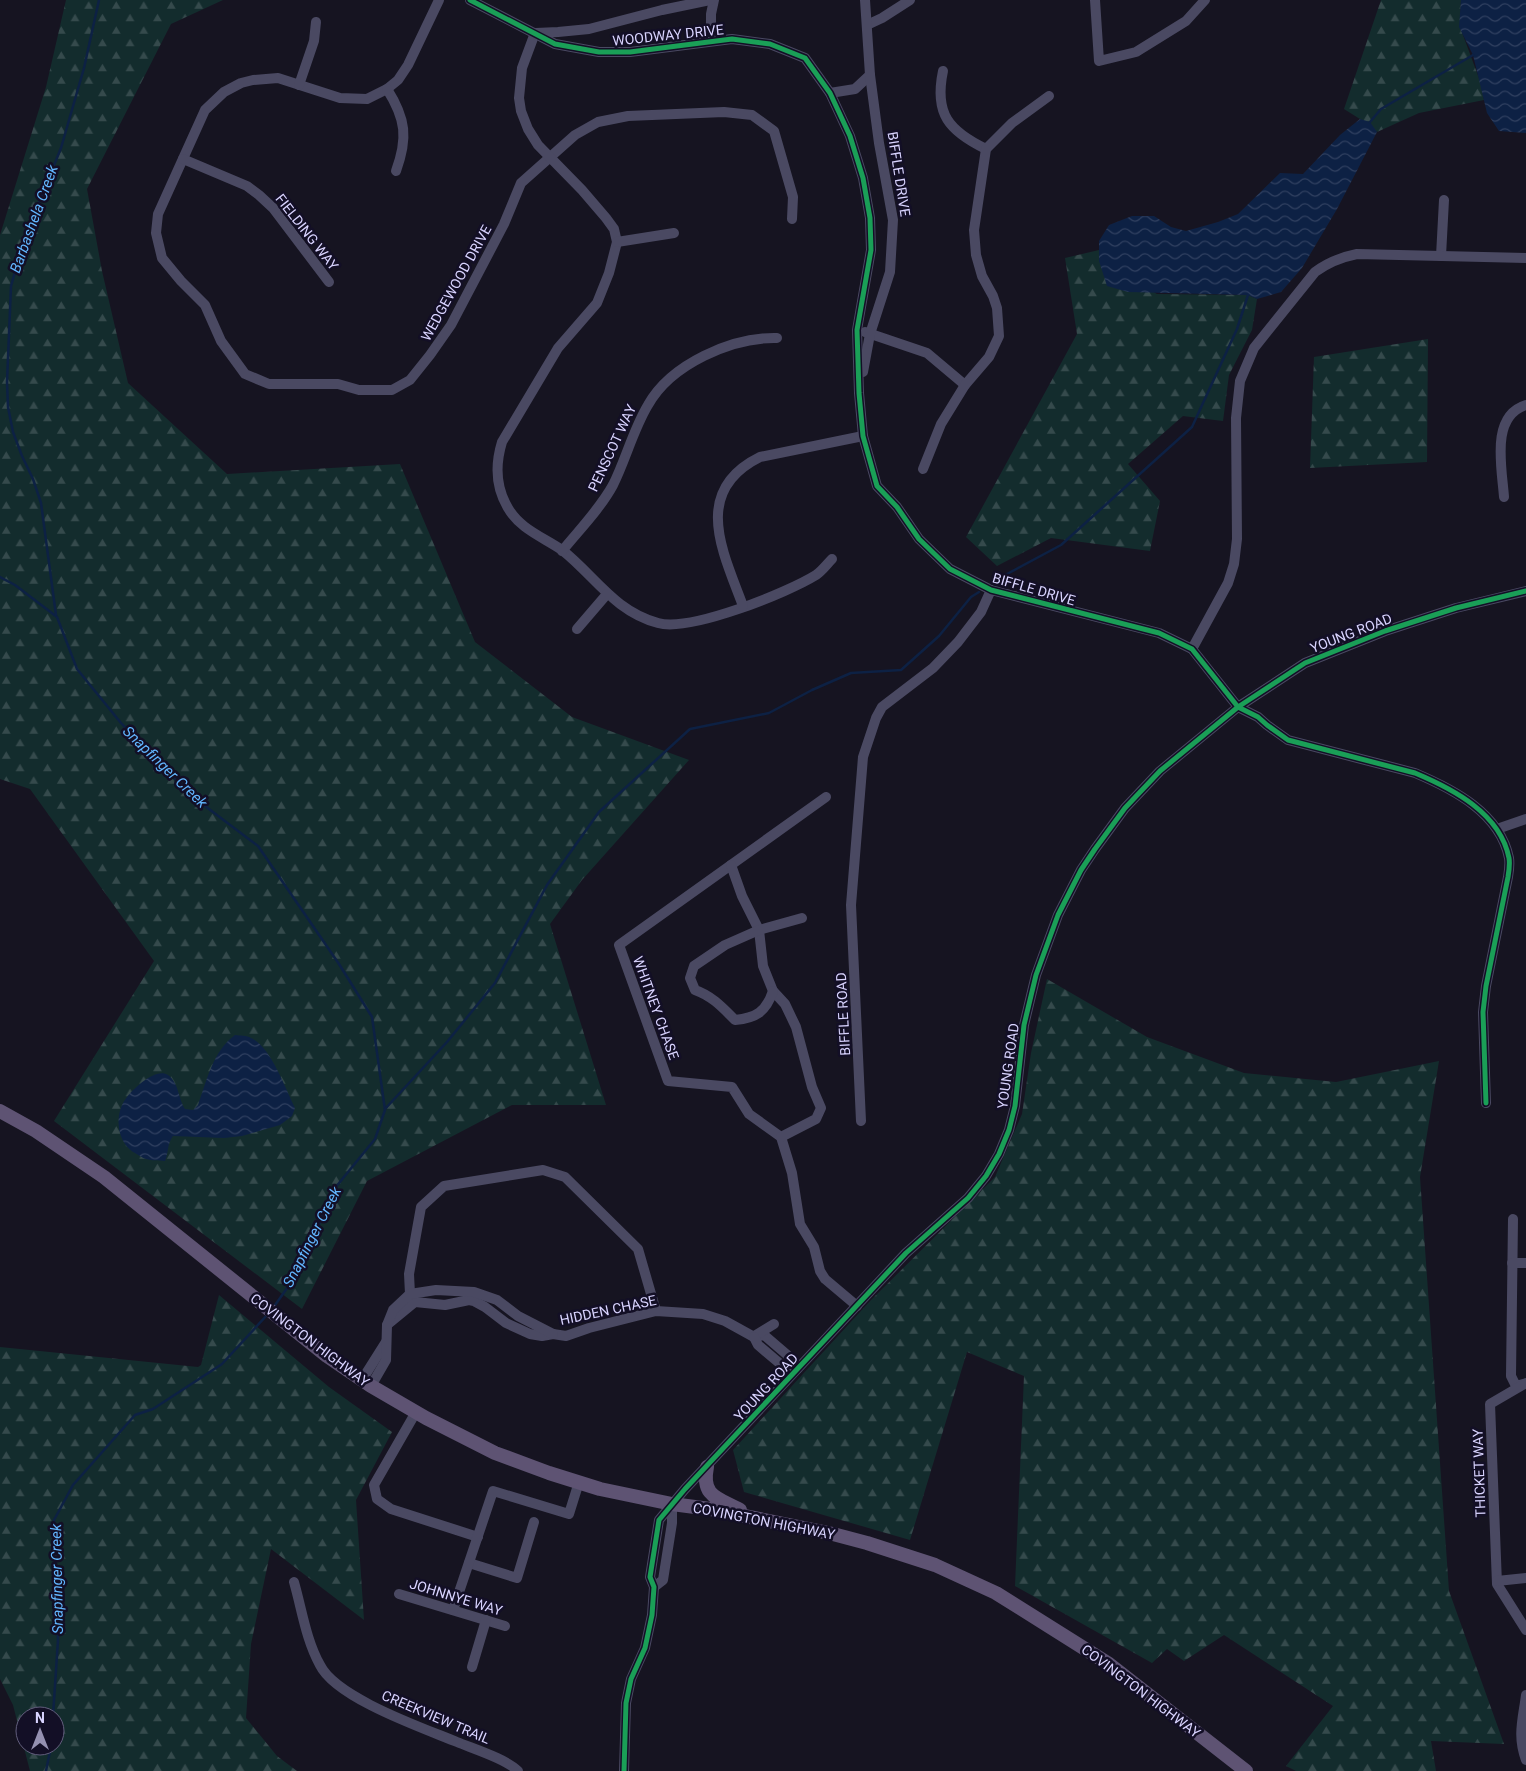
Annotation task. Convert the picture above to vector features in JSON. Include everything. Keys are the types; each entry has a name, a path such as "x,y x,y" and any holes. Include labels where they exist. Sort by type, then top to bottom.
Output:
{"main road":[{"name":"COVINGTON HIGHWAY","path":"0,1111 36,1131 104,1177 302,1336 366,1383 416,1412 494,1453 600,1489 833,1534 935,1565 996,1593 1109,1664 1246,1771"},
{"path":"707,1467 706,1487 708,1491 744,1512 745,1516"}],"street":[{"name":"WEDGEWOOD DRIVE","path":"439,0 408,65 398,80 387,89 367,99 340,98 278,78 241,83 224,92 206,110 158,214 156,233 162,258 181,281 205,305 221,341 246,374 269,384 338,384 359,390 392,390 410,380 451,325 504,224 521,183 575,135 598,122 628,116 724,112 752,115 774,131 793,196 792,219"},
{"name":"WOODWAY DRIVE","path":"470,0 555,44 599,52 630,52 720,40 745,40 770,44 805,58 830,93"},
{"path":"712,0 712,30 720,40"},
{"name":"WOODWAY DRIVE","path":"535,33 590,29 662,10 712,0"},
{"path":"830,93 855,89 870,75 865,0"},
{"path":"866,25 882,18 910,0"},
{"path":"1095,0 1099,61 1136,52 1186,21 1204,0"},
{"path":"299,85 314,41 316,22"},
{"path":"535,33 522,68 519,98 521,111 528,129 538,145 582,190 606,218 614,229 616,242 609,273 597,303 558,348 502,442 498,455 498,480 500,492 509,510 526,528 562,550 607,594 634,614 659,623 682,624 743,606 797,585 818,574 832,559"},
{"path":"944,71 940,88 941,102 949,122 969,140 986,149"},
{"name":"BIFFLE DRIVE","path":"859,393 870,334 890,272 893,220 879,143 870,75"},
{"path":"387,89 404,123 405,135 396,171"},
{"name":"BIFFLE DRIVE","path":"830,93 850,136 862,178 870,218 871,250 857,330 859,393 863,436 877,486 897,507 919,539 950,569 991,590 1158,633 1192,649 1238,707"},
{"path":"922,469 941,424 965,386 989,357 999,336 997,308 982,276 974,242 974,230 986,149 1012,122 1049,96"},
{"name":"FIELDING WAY","path":"183,159 247,186 259,195 273,208 329,282"},
{"path":"1441,256 1444,200"},
{"path":"616,242 674,233"},
{"path":"1192,649 1228,583 1234,564 1236,538 1236,418 1240,381 1254,348 1315,272 1344,257 1357,254 1526,258"},
{"path":"857,330 927,353 965,386"},
{"name":"PENSCOT WAY","path":"562,550 601,504 612,486 632,436 649,403 673,375 698,358 721,349 749,340 778,338"},
{"path":"1504,497 1502,430 1512,412 1526,405"},
{"path":"743,606 724,555 717,524 717,509 720,498 730,478 749,462 760,457 863,436"},
{"name":"BIFFLE DRIVE","path":"851,904 863,757 876,718 882,707 933,668 958,642 981,612 991,590"},
{"name":"YOUNG ROAD","path":"672,1504 906,1253 968,1198 986,1176 999,1154 1009,1130 1015,1106 1024,1024 1036,975 1058,915 1090,856 1125,808 1160,771 1238,707 1305,663 1385,631 1449,610 1526,591"},
{"path":"576,629 607,594"},
{"path":"1238,707 1258,717 1288,740 1415,773 1435,781 1469,802 1497,829 1509,859 1508,877 1486,986 1483,1012 1486,1103"},
{"name":"WHITNEY CHASE","path":"781,1137 749,1114 732,1086 668,1082 620,945 826,796"},
{"path":"1497,829 1526,819"},
{"path":"731,865 742,896 759,930 763,966 773,991 786,1004 796,1026 812,1087 821,1108 816,1119 781,1137 792,1173 800,1224 814,1247 820,1270 825,1279 857,1306"},
{"name":"BIFFLE ROAD","path":"851,904 861,1121"},
{"path":"773,991 768,1005 759,1012 747,1018 735,1020 707,994 695,990 690,978 694,966 725,945 759,930 802,918"},
{"path":"366,1383 386,1360 387,1325 393,1310 413,1298 408,1274 422,1207 444,1186 543,1170 565,1177 638,1249 656,1311"},
{"name":"THICKET WAY","path":"1513,1219 1511,1376 1516,1386 1525,1383"},
{"path":"1512,1263 1526,1263"},
{"name":"HIDDEN CHASE","path":"413,1298 436,1290 474,1292 497,1300 518,1316 553,1334 566,1336 589,1328 656,1311 703,1314 725,1321 754,1337 758,1345 784,1367 797,1369"},
{"path":"754,1337 774,1324"},
{"name":"HIDDEN CHASE","path":"754,1337 764,1335 792,1359 797,1369"},
{"path":"771,1356 779,1347"},
{"name":"THICKET WAY","path":"1525,1383 1490,1404 1497,1584 1526,1630"},
{"path":"416,1412 374,1485 377,1499 391,1509 478,1537"},
{"path":"452,1610 493,1490 569,1514 579,1482"},
{"path":"624,1771 626,1703 631,1680 645,1648 652,1615 654,1586 662,1580 672,1523 672,1504"},
{"path":"469,1563 517,1578 534,1522"},
{"path":"1497,1581 1526,1578"},
{"name":"CREEKVIEW TRAIL","path":"294,1582 311,1646 320,1667 329,1679 351,1694 392,1716 488,1754 518,1771"},
{"name":"JOHNNYE WAY","path":"399,1594 505,1626"},
{"path":"472,1667 486,1620"},
{"path":"1526,1700 1522,1716 1521,1735 1526,1760"}],"green space":[{"path":"66,0 223,0 171,24 87,189 102,271 128,383 227,474 400,464 475,642 572,717 689,760 582,880 550,924 606,1105 512,1105 367,1181 302,1309 54,1121 154,961 30,789 0,779 0,235 46,87"},
{"path":"1381,0 1461,0 1460,27 1480,81 1484,100 1419,113 1377,132 1344,109"},
{"path":"1099,250 1099,261 1157,294 1248,295 1257,299 1252,330 1229,375 1223,421 1183,416 1128,464 1160,501 1150,551 1051,538 997,566 966,537 1077,334 1065,258"},
{"path":"1428,339 1427,462 1310,468 1314,357"},
{"path":"1047,979 1147,1037 1244,1073 1336,1082 1439,1061 1420,1177 1449,1591 1504,1744 1431,1741 1436,1771 1296,1771 1286,1766 1333,1706 1224,1635 1184,1661 1167,1649 1152,1663 1015,1586 1024,1376 967,1352 910,1540 744,1492 733,1450 871,1300 995,1177 1022,1114 1031,1053"},
{"path":"219,1295 329,1387 392,1432 356,1500 364,1620 271,1549 251,1644 246,1718 277,1756 297,1771 30,1771 26,1756 65,1756 65,1706 15,1706 15,1713 0,1679 0,1347 198,1367 201,1365"}],"water":[{"path":"1461,0 1526,0 1526,133 1499,131 1487,113 1473,55 1459,27"},
{"path":"1360,119 1370,122 1377,132 1337,209 1302,268 1281,292 1257,299 1248,295 1128,292 1107,286 1099,261 1099,241 1109,225 1132,216 1154,216 1171,227 1186,231 1238,214 1280,173 1303,174 1340,135"},
{"path":"235,1035 249,1037 265,1050 277,1069 295,1108 292,1116 280,1125 242,1136 224,1138 173,1136 165,1161 144,1158 127,1147 120,1134 119,1118 123,1103 130,1093 152,1076 163,1073 172,1078 185,1109 193,1110 198,1105 208,1076 221,1049"}],"waterway":[{"name":"Barbashela Creek","path":"56,615 41,503 13,432 8,407 7,382 11,286 25,237 61,148 84,68 99,0"},
{"path":"1370,122 1381,109 1473,55"},
{"path":"992,582 1061,545 1192,427 1237,329 1248,295"},
{"name":"Snapfinger Creek","path":"0,577 15,585 57,617 77,669 121,723 193,797 258,846 339,964 372,1017 385,1110 375,1139 335,1188 297,1274 273,1308"},
{"path":"385,1109 447,1042 495,983 547,885 599,812 690,729 769,713 812,690 851,673 901,670 939,636 971,597 979,592"},
{"name":"Snapfinger Creek","path":"54,1706 58,1640 54,1520 73,1485 135,1415 153,1409 222,1364 268,1314"},
{"name":"Snapfinger Creek","path":"46,1771 49,1756"}],"cycle path":[{"path":"470,0 555,44 599,52 630,52 732,39 770,44 805,58 830,93 850,136 863,178 870,218 871,250 857,330 859,393 863,436 877,486 897,507 919,539 950,569 991,590 1159,633 1192,649 1238,707 1258,717 1288,740 1415,773 1459,795 1485,816 1496,828 1504,842 1509,858 1508,877 1486,986 1483,1012 1486,1103"},
{"path":"624,1771 626,1703 631,1679 645,1648 652,1615 654,1587 650,1577 659,1520 685,1489 906,1253 968,1198 986,1176 999,1154 1009,1130 1015,1106 1024,1025 1036,975 1058,915 1081,870 1125,808 1160,771 1238,707 1305,663 1385,631 1456,608 1526,591"}]}
